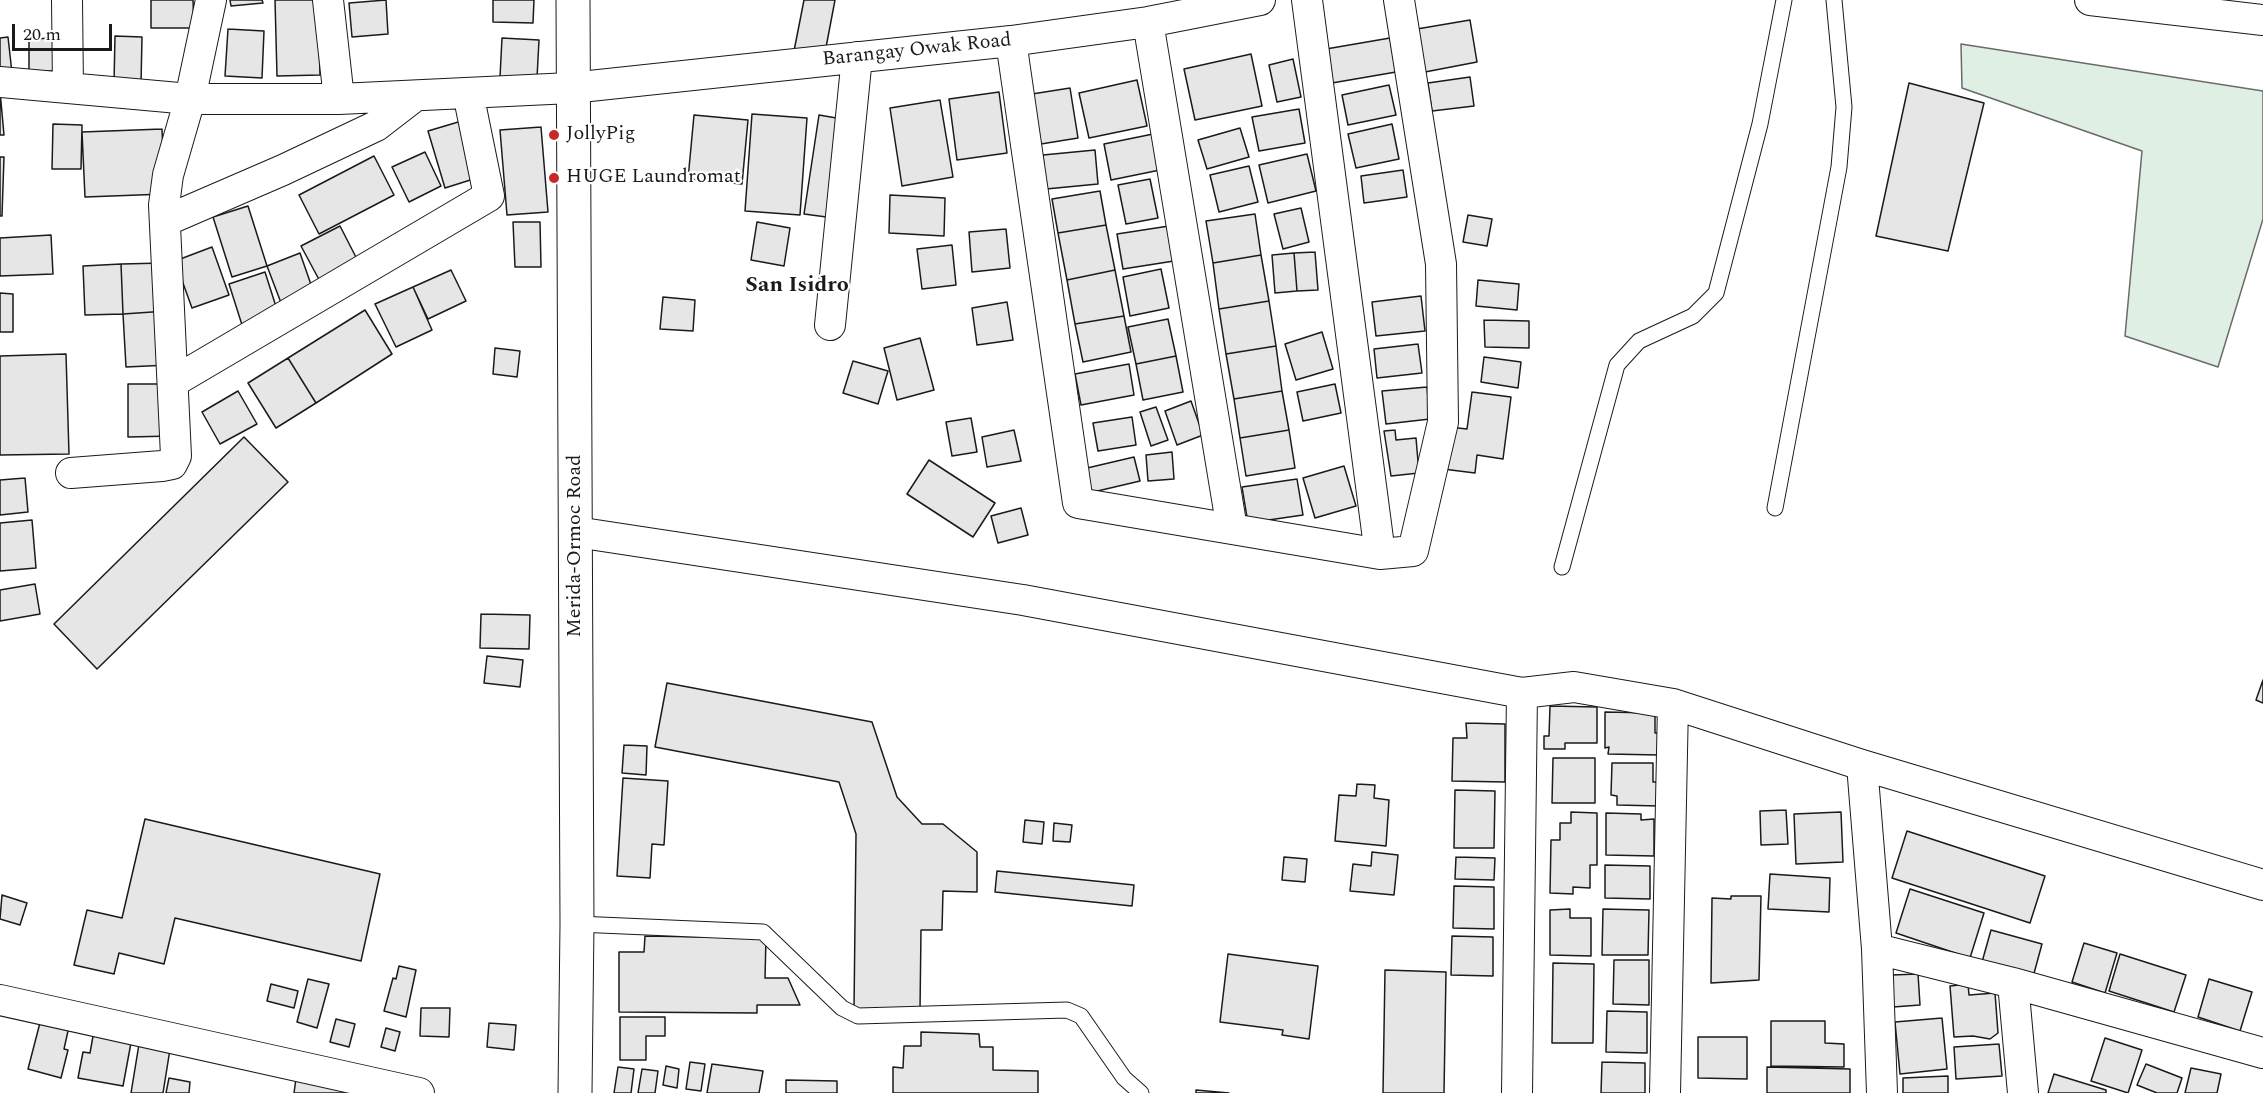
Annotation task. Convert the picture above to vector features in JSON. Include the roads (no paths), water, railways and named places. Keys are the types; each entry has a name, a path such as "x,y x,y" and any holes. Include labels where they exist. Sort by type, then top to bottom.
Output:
{"highway":[{"name":"Merida-Ormoc Road","path":"573,0 577,924 575,1093"}],"street":[{"path":"66,0 68,88"},
{"path":"71,473 172,464 176,456 165,220 168,175 190,99 211,0"},
{"path":"328,0 339,99"},
{"name":"Barangay Owak Road","path":"0,82 190,99 339,99 572,88 1011,40 1148,22 1260,0"},
{"path":"1307,0 1380,554"},
{"path":"1011,40 1078,503 1380,554 1413,551 1443,422 1440,264 1399,0"},
{"path":"2090,0 2225,8 2263,20"},
{"path":"1148,22 1232,529"},
{"path":"830,325 857,57"},
{"path":"173,382 489,196 468,93"},
{"path":"165,220 283,170 375,126 415,96"},
{"path":"576,532 1023,600 1522,693 1574,687 1673,704 1862,765 2263,885"},
{"path":"1516,1093 1522,693"},
{"path":"1665,1093 1673,704"},
{"path":"1862,765 1877,949 1882,1093"},
{"path":"1877,949 2013,983 2263,1053"},
{"path":"2013,983 2023,1093"},
{"path":"0,1000 419,1093"}],"lane":[{"path":"1562,567 1617,365 1639,341 1693,316 1716,293 1760,124 1784,0"},
{"path":"1775,508 1839,167 1844,107 1833,0"},
{"path":"577,924 763,932 842,1008 858,1016 1067,1010 1081,1016 1124,1078 1141,1093"}],"place":[{"name":"JollyPig","path":"554,135"},
{"name":"HUGE Laundromat","path":"554,178"}],"district":[{"name":"San Isidro","path":"797,287"}]}
